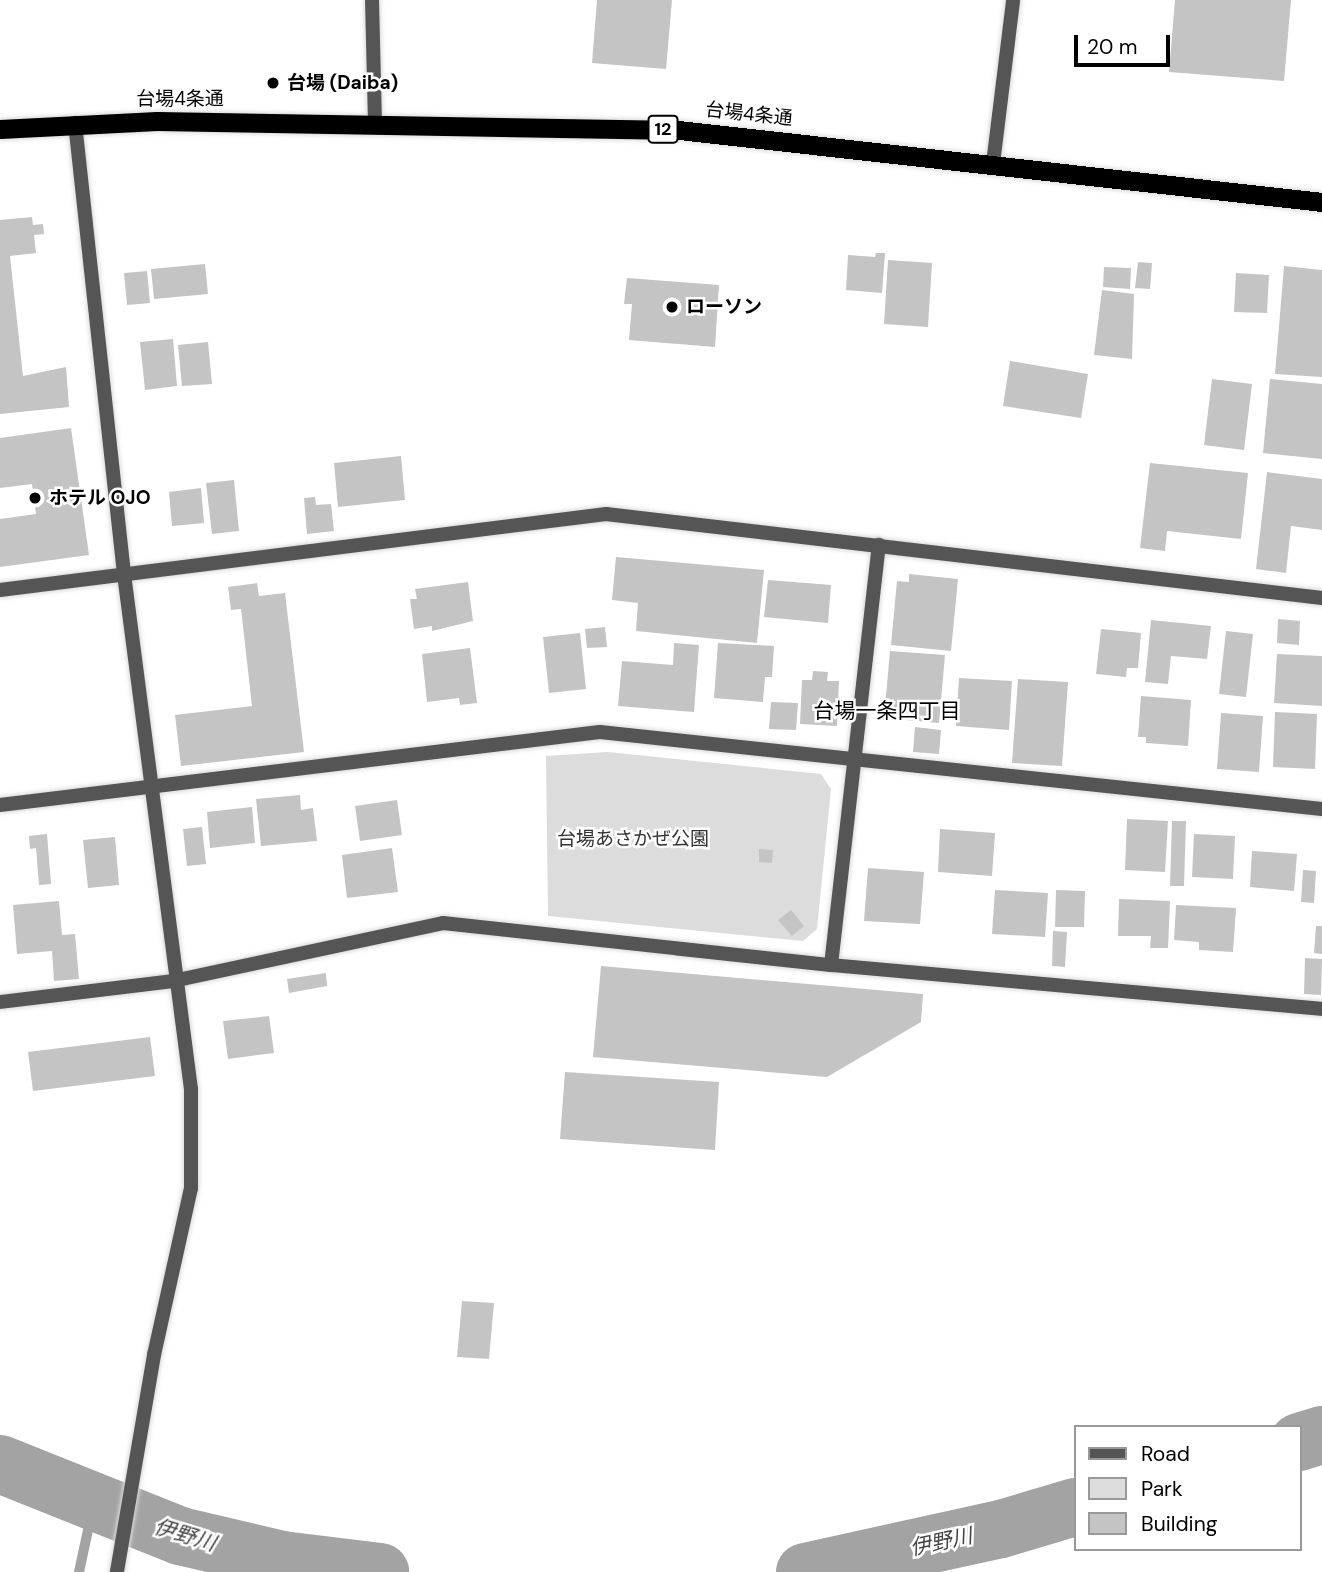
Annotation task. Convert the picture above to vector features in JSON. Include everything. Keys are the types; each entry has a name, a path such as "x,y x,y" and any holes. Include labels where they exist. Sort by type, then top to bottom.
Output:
{"highway":[{"name":"台場4条通","path":"0,129 75,123 375,122 679,130 1322,202"}],"street":[{"path":"372,0 375,122"},
{"path":"993,164 1013,0"},
{"path":"75,123 124,574 173,981 191,1089 191,1188 154,1355 117,1572"},
{"path":"0,590 607,514 1322,597"},
{"path":"831,965 857,757 879,545"},
{"path":"0,805 600,732 857,757 1322,809"},
{"path":"0,1002 173,981 443,923 831,965 1322,1009"}],"green space":[{"name":"台場あさかぜ公園","path":"608,752 821,774 831,789 817,929 803,941 548,916 546,756"}],"building":[{"path":"597,0 672,0 666,69 592,63"},
{"path":"1175,0 1291,0 1284,81 1169,72"},
{"path":"32,217 33,225 43,224 44,234 34,235 36,253 10,256 23,376 66,367 69,407 0,414 0,220"},
{"path":"876,253 885,253 882,293 846,290 848,255 875,257"},
{"path":"888,260 932,263 928,327 884,324"},
{"path":"1138,262 1152,263 1150,289 1135,288"},
{"path":"205,264 208,294 154,299 151,269"},
{"path":"1284,266 1322,270 1322,377 1275,374"},
{"path":"1104,267 1131,268 1130,289 1103,287"},
{"path":"147,271 150,303 127,305 124,273"},
{"path":"1236,273 1269,275 1267,313 1234,312"},
{"path":"627,278 719,285 715,347 629,340 632,304 624,304"},
{"path":"1102,290 1134,294 1132,359 1094,355"},
{"path":"173,339 177,386 145,390 140,342"},
{"path":"208,342 212,384 182,386 178,345"},
{"path":"1010,361 1088,374 1081,418 1003,406"},
{"path":"1212,379 1252,384 1244,450 1204,445"},
{"path":"1270,379 1322,384 1322,459 1263,453"},
{"path":"71,428 89,555 0,567 0,519 36,514 32,484 0,488 0,438"},
{"path":"401,456 405,500 338,507 334,463"},
{"path":"1150,463 1248,473 1241,539 1167,531 1165,551 1140,548"},
{"path":"1267,472 1322,479 1322,530 1291,526 1286,573 1256,569"},
{"path":"234,480 239,531 212,534 206,483"},
{"path":"201,488 204,523 172,526 169,492"},
{"path":"315,497 316,505 331,504 334,531 307,534 304,498"},
{"path":"616,557 764,570 757,643 636,631 638,603 612,600"},
{"path":"909,574 958,579 951,651 891,645 897,581 909,582"},
{"path":"768,580 831,585 828,623 764,617"},
{"path":"468,582 473,621 432,631 432,626 414,629 410,599 417,599 415,589"},
{"path":"257,583 259,596 285,593 304,752 181,766 175,715 252,706 241,609 231,610 228,587"},
{"path":"1278,619 1300,621 1299,645 1277,643"},
{"path":"1151,620 1211,626 1207,659 1171,656 1168,684 1145,682"},
{"path":"605,627 607,647 587,648 585,629"},
{"path":"1101,629 1141,633 1138,668 1127,668 1126,677 1096,674"},
{"path":"1226,631 1253,634 1246,697 1219,694"},
{"path":"580,633 586,689 549,693 543,637"},
{"path":"674,643 699,645 694,712 618,706 622,661 673,665"},
{"path":"718,643 774,646 772,677 765,677 763,702 714,698"},
{"path":"470,648 477,703 460,705 459,698 427,702 422,654"},
{"path":"890,651 945,655 939,723 884,718"},
{"path":"1277,654 1322,656 1322,706 1274,703"},
{"path":"813,671 828,672 827,681 839,681 837,726 800,724 802,680 812,680"},
{"path":"959,678 1012,681 1009,730 956,726"},
{"path":"1018,679 1068,682 1062,766 1012,763"},
{"path":"1141,696 1191,700 1188,746 1146,743 1146,737 1138,737"},
{"path":"771,702 798,703 796,730 769,729"},
{"path":"1275,712 1317,714 1315,769 1273,767"},
{"path":"1221,713 1263,716 1259,772 1217,769"},
{"path":"915,727 941,730 939,754 913,752"},
{"path":"300,795 301,810 313,808 317,841 261,846 256,799"},
{"path":"397,800 402,835 360,841 355,806"},
{"path":"252,807 255,843 210,848 207,812"},
{"path":"1127,819 1168,821 1165,872 1125,870"},
{"path":"1172,821 1186,821 1184,886 1170,886"},
{"path":"202,827 206,864 187,866 183,829"},
{"path":"940,829 995,833 992,876 938,872"},
{"path":"47,834 51,884 39,885 36,848 30,849 29,836"},
{"path":"1194,834 1235,836 1233,879 1192,877"},
{"path":"115,837 119,885 88,888 83,840"},
{"path":"392,848 398,892 347,898 342,855"},
{"path":"759,849 773,850 772,863 759,862"},
{"path":"1252,851 1297,854 1294,891 1250,887"},
{"path":"868,868 924,872 920,924 864,921"},
{"path":"1303,870 1316,871 1314,903 1301,902"},
{"path":"995,890 1048,893 1045,937 992,934"},
{"path":"1056,890 1085,891 1084,927 1055,927"},
{"path":"1119,899 1170,901 1168,948 1150,948 1151,936 1118,936"},
{"path":"59,901 62,935 75,934 79,979 54,981 52,951 17,954 13,905"},
{"path":"1176,905 1236,908 1233,952 1199,950 1199,942 1174,940"},
{"path":"791,910 804,926 792,936 778,920"},
{"path":"1316,926 1322,926 1322,954 1314,953"},
{"path":"1053,931 1067,932 1065,967 1052,966"},
{"path":"1305,958 1322,959 1321,995 1304,994"},
{"path":"601,966 923,994 921,1022 827,1077 593,1057"},
{"path":"326,973 327,986 289,993 287,979"},
{"path":"269,1016 274,1053 228,1059 223,1021"},
{"path":"150,1037 155,1076 33,1091 28,1052"},
{"path":"565,1072 719,1082 715,1150 560,1139"},
{"path":"462,1301 494,1303 489,1359 457,1357"}],"waterway":[{"name":"伊野川","path":"1301,1441 1322,1435"},
{"name":"伊野川","path":"0,1464 180,1536 282,1560 380,1572"},
{"path":"79,1572 94,1502"},
{"name":"伊野川","path":"805,1572 1001,1529 1074,1507"}],"place":[{"name":"台場 (Daiba)","path":"273,83"},
{"name":"ローソン","path":"672,307"},
{"name":"ホテル OJO","path":"35,498"}],"district":[{"name":"台場一条四丁目","path":"887,711"}]}
